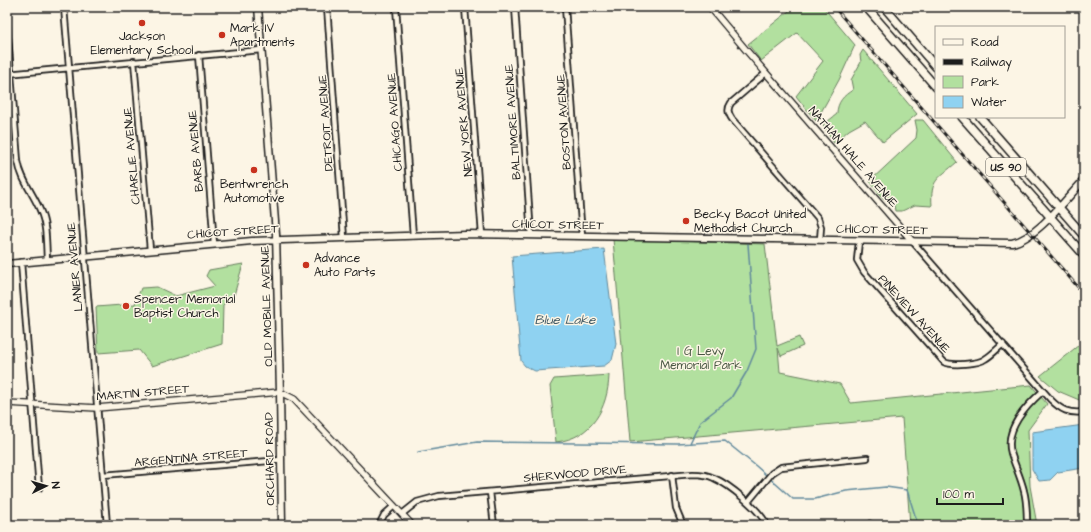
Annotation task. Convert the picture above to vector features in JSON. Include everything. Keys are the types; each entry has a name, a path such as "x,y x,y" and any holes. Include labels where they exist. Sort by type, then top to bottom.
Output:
{"main road":[{"name":"OLD MOBILE AVENUE","path":"258,7 276,240 280,392"},
{"path":"866,7 935,86"},
{"path":"884,7 935,67"},
{"path":"928,78 935,69"},
{"name":"US 90","path":"963,118 1084,255"},
{"name":"US 90","path":"981,118 1084,236"},
{"name":"CHICOT STREET","path":"7,264 214,244 276,240 414,236 532,235 913,242 1018,242 1032,234 1084,180"},
{"name":"ORCHARD ROAD","path":"280,392 282,525"}],"street":[{"name":"LANIER AVENUE","path":"64,7 107,525"},
{"name":"DETROIT AVENUE","path":"327,7 344,238"},
{"name":"CHICAGO AVENUE","path":"396,7 414,236"},
{"name":"NEW YORK AVENUE","path":"465,7 482,235"},
{"name":"BALTIMORE AVENUE","path":"515,7 532,235"},
{"name":"BOSTON AVENUE","path":"565,7 582,236"},
{"name":"NATHAN HALE AVENUE","path":"710,7 1050,400 1062,410 1070,413 1084,412"},
{"path":"7,24 9,73 19,168 42,216 45,228 46,260"},
{"path":"9,73 262,50"},
{"name":"BARB AVENUE","path":"198,56 214,244"},
{"name":"CHARLIE AVENUE","path":"134,61 150,250"},
{"path":"766,73 736,98 728,109 732,119 818,218 821,227 820,240"},
{"name":"PINEVIEW AVENUE","path":"859,241 857,260 864,272 944,362 954,364 980,362 990,356 1002,344"},
{"path":"21,262 39,488"},
{"path":"1027,525 1024,491 1011,454 1009,440 1015,424 1033,400 1043,391"},
{"path":"280,392 294,399 412,525"},
{"name":"MARTIN STREET","path":"7,403 97,408 280,392"},
{"path":"748,502 772,473 781,467 867,458"},
{"name":"ARGENTINA STREET","path":"103,475 281,460"},
{"name":"SHERWOOD DRIVE","path":"402,514 417,502 432,497 672,475 700,474 713,477 726,484 758,511 767,525"},
{"path":"672,475 675,503 681,524"},
{"path":"490,492 494,525"},
{"path":"379,525 384,515 394,506"}],"green space":[{"path":"794,7 823,7 855,45 839,80 816,121 796,96 823,61 797,33 761,61 748,44"},
{"path":"863,50 917,114 883,142 865,121 849,130 834,143 823,125 837,114 838,106 842,99 853,90 851,80 861,62 860,55"},
{"path":"915,120 923,120 957,162 940,176 934,185 932,190 932,206 915,205 902,211 895,211 893,200 882,198 870,181 916,138 917,130"},
{"name":"I G Levy Memorial Park","path":"613,239 765,244 777,346 799,337 803,346 781,356 778,348 780,372 840,384 851,403 1031,385 1047,404 1028,430 1030,486 1037,525 910,525 902,418 630,442"},
{"path":"243,264 234,295 223,305 222,344 152,366 139,350 98,353 96,307 135,304 141,288 157,287 176,296 215,286 206,276 209,270"},
{"path":"1084,341 1084,402 1058,391 1040,376"},
{"path":"609,375 605,399 596,419 588,428 579,434 569,439 556,442 550,386 554,379"}],"water":[{"name":"Blue Lake","path":"604,249 616,344 612,360 604,366 535,371 525,366 521,361 512,256"},
{"path":"1084,425 1084,468 1058,472 1050,480 1039,481 1032,469 1032,432"}],"waterway":[{"path":"690,443 700,422 731,398 747,371 756,349 748,244"},
{"path":"418,452 477,442 678,444 725,441 793,499 815,499 846,491 886,487 907,490 918,525"}],"railway":[{"path":"834,7 1084,294"}],"place":[{"name":"Jackson Elementary School","path":"142,23"},
{"name":"Mark IV Apartments","path":"222,35"},
{"name":"Bentwrench Automotive","path":"254,170"},
{"name":"Becky Bacot United Methodist Church","path":"686,221"},
{"name":"Advance Auto Parts","path":"306,265"},
{"name":"Spencer Memorial Baptist Church","path":"126,306"}]}
